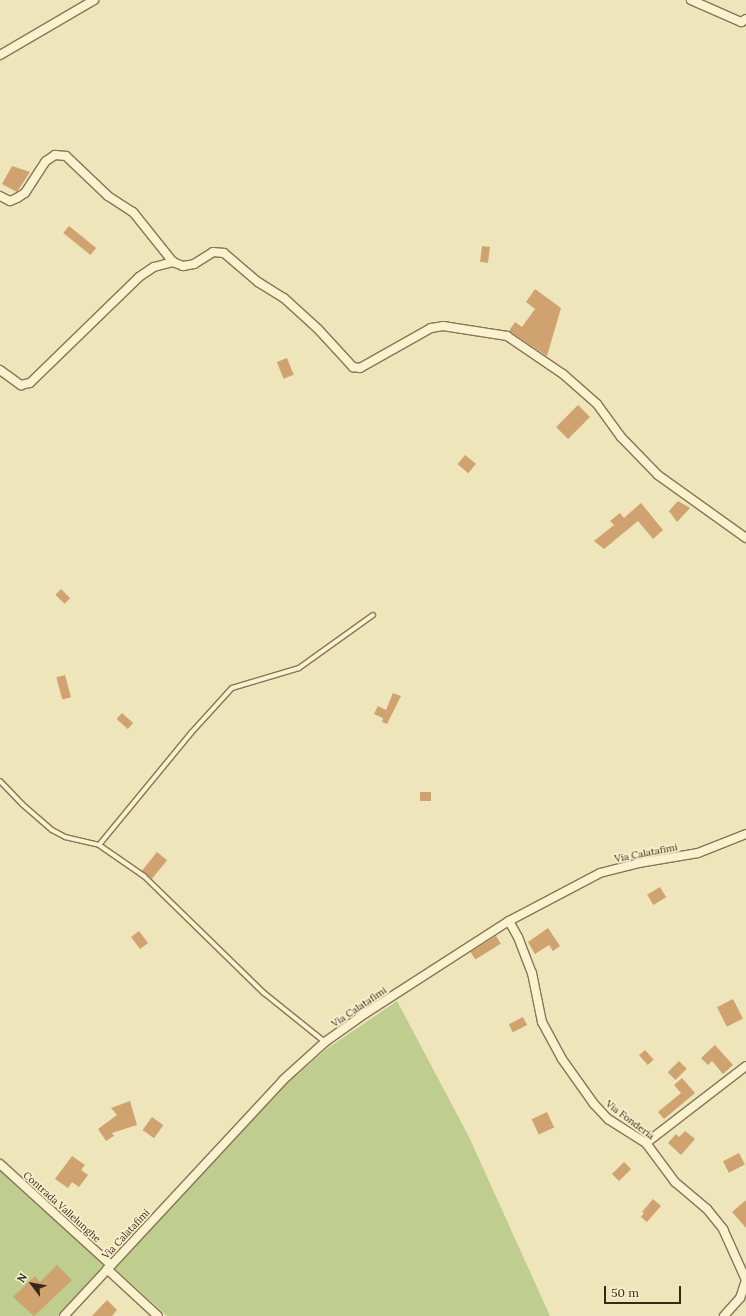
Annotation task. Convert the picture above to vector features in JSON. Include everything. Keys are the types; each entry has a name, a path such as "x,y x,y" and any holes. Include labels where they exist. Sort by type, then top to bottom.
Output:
{"street":[{"path":"0,55 94,0"},
{"path":"691,0 741,22 746,19"},
{"path":"0,196 10,201 17,198 24,192 46,161 55,155 66,156 103,192 133,212 173,262 183,266 194,264 213,252 224,253 258,282 275,291 318,329 353,366 360,368 431,328 443,326 507,336 563,374 597,404 621,437 658,475 746,538"},
{"path":"0,370 21,385 30,383 139,277 154,267 173,262"},
{"name":"Via Calatafimi","path":"64,1316 259,1104 325,1042 509,921 600,873 639,863 698,853 746,834"},
{"name":"Via Fonderia","path":"509,921 532,973 542,1022 562,1059 594,1104 608,1119 646,1143 675,1182 707,1209 723,1229 744,1274 744,1292 724,1316"},
{"path":"646,1143 746,1066"},
{"name":"Contrada Vallelunghe","path":"0,1164 109,1267 158,1316"}],"lane":[{"path":"99,845 191,733 232,688 299,668 373,615"},
{"path":"0,781 22,804 52,830 65,837 99,845 144,876 264,993 325,1042"}],"green space":[{"path":"397,1001 469,1137 550,1316 167,1316 114,1268 286,1084 328,1048"},
{"path":"0,1169 106,1263 57,1316 0,1316"}],"building":[{"path":"12,166 30,172 17,192 2,184"},
{"path":"69,226 96,248 91,255 63,233"},
{"path":"482,246 490,247 488,263 480,262"},
{"path":"535,289 561,308 547,356 509,331 515,322 522,327 535,309 526,302"},
{"path":"287,358 294,375 284,379 277,362"},
{"path":"578,405 590,417 568,439 556,427"},
{"path":"465,455 476,464 468,473 457,464"},
{"path":"678,501 690,508 677,522 669,511"},
{"path":"641,503 663,530 653,539 638,521 604,549 594,541 614,525 610,521 620,513 624,518"},
{"path":"61,589 70,598 65,604 55,595"},
{"path":"65,675 71,697 62,700 56,677"},
{"path":"393,693 401,696 387,724 382,722 383,718 374,714 378,706 386,710"},
{"path":"122,713 133,723 128,729 117,719"},
{"path":"420,792 431,792 431,801 420,801"},
{"path":"157,852 167,860 152,879 142,871"},
{"path":"660,887 666,897 653,905 647,895"},
{"path":"548,928 560,946 553,951 549,945 535,954 528,942"},
{"path":"139,931 148,943 140,949 131,937"},
{"path":"496,936 501,944 475,960 471,952"},
{"path":"733,999 743,1019 727,1027 717,1007"},
{"path":"523,1017 527,1025 513,1032 509,1024"},
{"path":"715,1045 733,1065 723,1074 712,1061 708,1065 701,1058"},
{"path":"645,1050 654,1060 648,1065 639,1055"},
{"path":"679,1061 687,1069 675,1080 668,1072"},
{"path":"682,1078 695,1093 664,1119 658,1112 681,1093 674,1085"},
{"path":"130,1101 137,1125 112,1133 114,1136 106,1141 98,1129 117,1115 111,1108"},
{"path":"547,1112 554,1127 539,1135 532,1119"},
{"path":"152,1117 163,1125 154,1138 143,1130"},
{"path":"685,1131 695,1139 681,1155 668,1143 676,1134 679,1137"},
{"path":"739,1153 745,1165 729,1173 723,1161"},
{"path":"72,1156 85,1165 81,1170 88,1175 79,1187 72,1182 68,1188 55,1179"},
{"path":"624,1162 631,1169 619,1181 612,1174"},
{"path":"653,1199 661,1206 647,1222 641,1217 644,1213 642,1212"},
{"path":"746,1200 746,1228 732,1212"},
{"path":"57,1265 72,1280 34,1316 13,1297 35,1276 40,1282"},
{"path":"107,1300 117,1310 112,1316 92,1316"}]}
